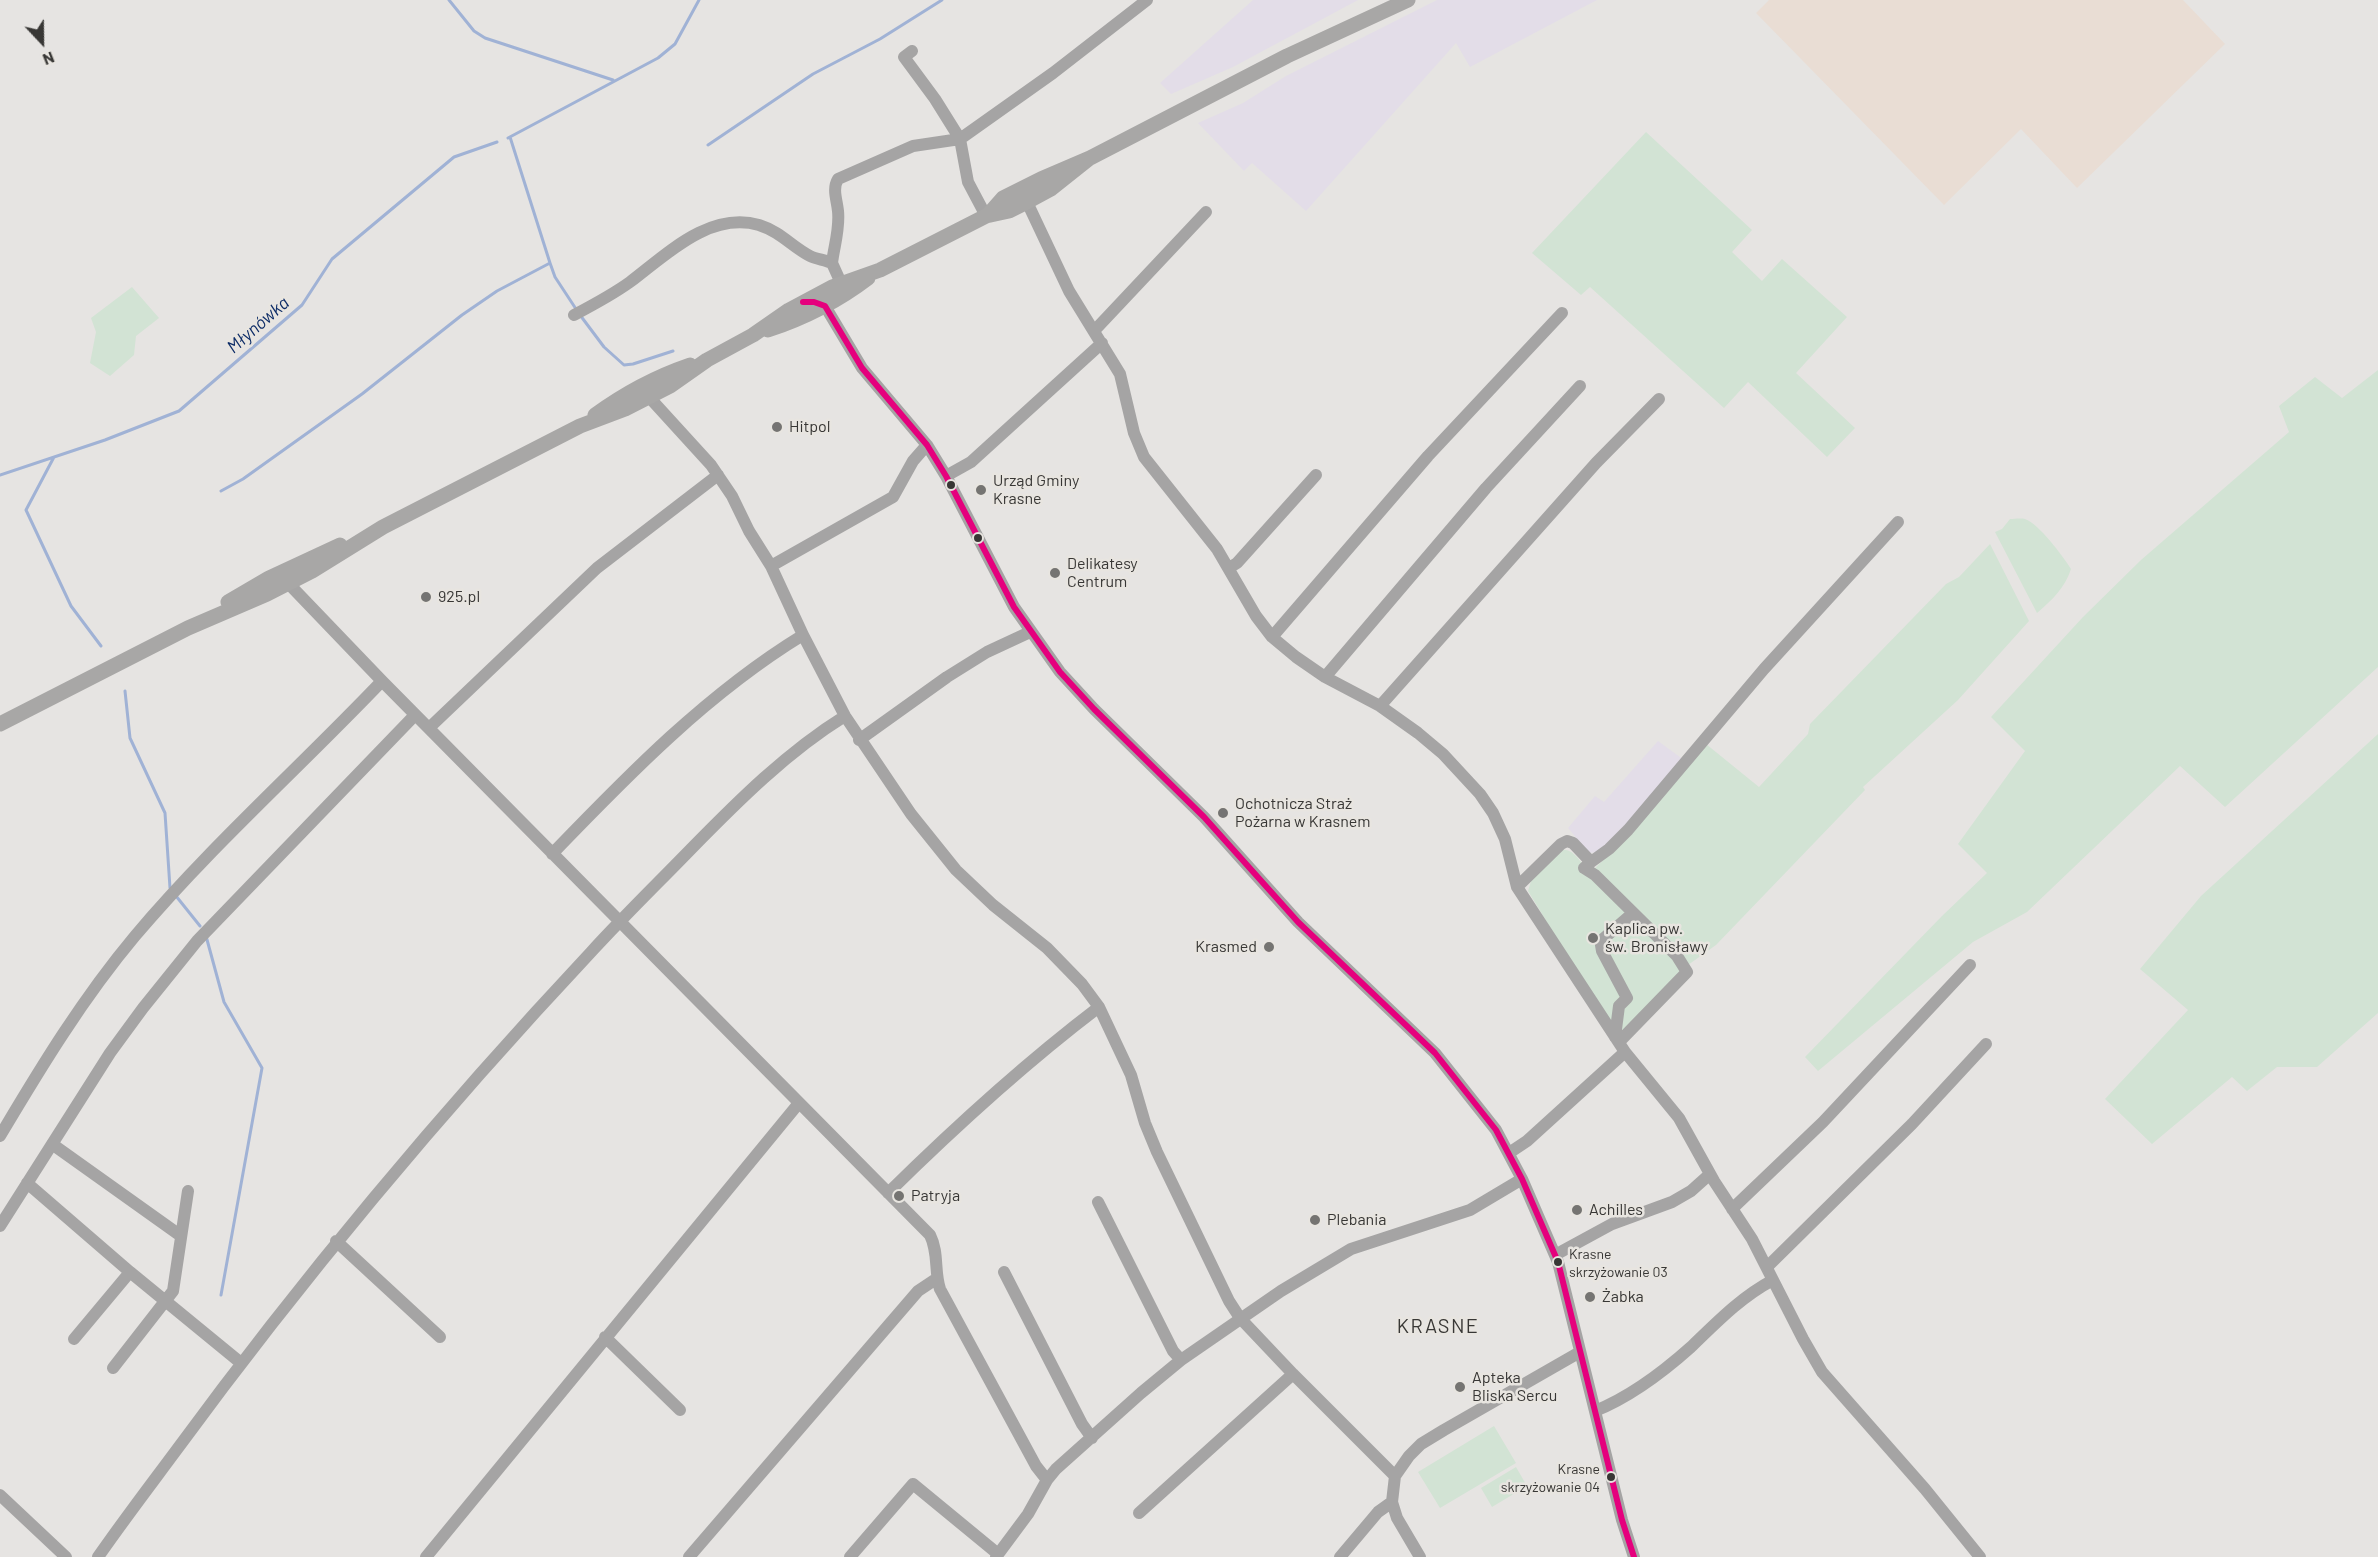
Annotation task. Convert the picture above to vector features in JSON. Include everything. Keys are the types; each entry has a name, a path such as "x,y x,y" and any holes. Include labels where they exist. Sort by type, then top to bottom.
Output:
{"main road":[{"path":"1331,35 1384,0"},
{"path":"579,426 626,409 670,386 707,360 753,335 803,302 836,285 880,270 987,215 1008,196 1041,179 1090,158 1331,35 1408,0"},
{"path":"987,215 1009,211 1051,189 1090,158"},
{"path":"753,335 794,321 847,295 880,270"},
{"path":"0,724 188,628 312,571 383,527 579,426 626,394 664,375 707,360"},
{"path":"188,628 299,562 383,527"}],"street":[{"path":"825,306 836,285 832,263 838,232 839,214 835,185 838,179 913,146 960,139 1053,73 1147,0"},
{"path":"912,51 904,57 935,99 960,139 968,182 987,215"},
{"path":"1027,202 1041,179"},
{"path":"1008,196 1018,196 1027,202 1064,281 1120,374 1134,433 1144,457 1217,549 1256,616 1272,637 1296,657 1325,677 1380,706 1418,733 1443,754 1480,794 1505,839 1517,887 1620,1044 1678,1118 1767,1267 1822,1372 1925,1489 1980,1557"},
{"path":"1094,332 1206,212"},
{"path":"574,315 611,296 678,245 709,229 730,222 756,224 775,231 810,256 832,263"},
{"path":"803,302 814,302 825,306 862,368 927,445 1030,632 1074,688 1204,817 1298,922 1436,1053 1489,1121 1509,1153 1556,1255 1634,1557"},
{"path":"1272,637 1428,456 1562,313"},
{"path":"946,476 971,462 1102,343"},
{"path":"649,397 655,383 664,375"},
{"path":"1325,677 1486,488 1580,386"},
{"path":"626,394 649,397 718,475 771,566 803,635 845,716 911,814 956,870 1047,948 1082,984 1099,1007 1131,1075 1145,1123 1157,1152 1229,1301 1240,1318 1395,1476"},
{"path":"1380,706 1596,464 1659,399"},
{"path":"771,566 893,497 913,460 927,445"},
{"path":"429,728 597,568 718,475"},
{"path":"1229,568 1237,563 1316,475"},
{"path":"1509,1153 1527,1141 1687,972 1677,956 1595,875 1584,868 1609,849 1635,822 1764,669 1898,522"},
{"path":"288,583 293,569 299,562"},
{"path":"269,578 288,583 415,716 930,1235 935,1246 936,1279 940,1289 1036,1466 1047,1480"},
{"path":"859,740 947,677 987,652 1030,632"},
{"path":"552,854 690,718 733,683 803,635"},
{"path":"0,1136 89,994 135,936 234,830 382,681"},
{"path":"0,1226 110,1053 197,941 415,716"},
{"path":"98,1557 241,1363 336,1241 486,1064 619,922 746,792 829,726 845,716"},
{"path":"1517,887 1567,841 1573,843 1591,862"},
{"path":"1620,1044 1619,1006 1627,998 1600,945 1603,939 1633,912"},
{"path":"1732,1209 1823,1122 1970,965"},
{"path":"888,1193 942,1140 1052,1043 1099,1007"},
{"path":"1767,1267 1912,1124 1986,1044"},
{"path":"426,1557 799,1103"},
{"path":"52,1144 181,1236"},
{"path":"1556,1255 1612,1224 1672,1202 1691,1191 1710,1174"},
{"path":"850,1557 913,1484 997,1555 1028,1514 1047,1480 1056,1469 1181,1360 1240,1318 1351,1249 1470,1210 1522,1179"},
{"path":"27,1183 165,1302 241,1363"},
{"path":"113,1368 173,1291 188,1191"},
{"path":"1098,1202 1173,1351 1181,1360"},
{"path":"336,1241 440,1337"},
{"path":"74,1339 130,1272"},
{"path":"1004,1272 1082,1424 1092,1438"},
{"path":"689,1557 918,1291 936,1279"},
{"path":"1595,1411 1617,1402 1651,1378 1688,1349 1740,1300 1773,1280"},
{"path":"606,1337 680,1410"},
{"path":"1419,1557 1397,1518 1392,1502 1395,1476 1409,1456 1422,1444 1580,1352"},
{"path":"1139,1513 1293,1374"},
{"path":"0,1495 66,1557"},
{"path":"1340,1557 1378,1512 1392,1502"}],"shaded area":[{"path":"1253,0 1358,0 1233,67 1171,94 1160,83"},
{"path":"1437,0 1597,0 1470,67 1456,43 1306,211 1252,163 1244,171 1198,123 1243,103 1286,76"},
{"path":"1769,0 2183,0 2225,44 2077,188 2021,129 1944,205 1756,13"},
{"path":"1658,741 1684,760 1615,838 1598,852 1589,853 1568,828 1595,796 1604,802"}],"green space":[{"path":"1646,132 1752,230 1732,252 1762,281 1782,259 1847,317 1796,373 1855,428 1827,457 1748,382 1724,408 1590,287 1581,295 1532,253"},
{"path":"132,287 159,318 136,336 134,355 110,376 90,363 96,332 91,318"},
{"path":"2378,370 2378,667 2225,807 2180,766 2027,912 1973,942 1818,1071 1805,1057 1987,873 1958,844 2025,751 1991,717 2083,617 2141,560 2289,432 2279,406 2315,377 2342,398"},
{"path":"2010,519 2025,519 2031,522 2057,549 2071,569 2062,588 2037,613 1995,532 2002,529"},
{"path":"1990,544 2029,621 1958,700 1863,787 1865,790 1716,945 1681,970 1624,1031 1614,1025 1588,990 1528,891 1532,878 1560,850 1570,851 1584,865 1593,870 1632,832 1706,744 1759,787 1808,734 1810,724 1946,584 1959,577"},
{"path":"2378,734 2378,1013 2317,1067 2277,1067 2247,1091 2232,1077 2152,1144 2105,1099 2188,1010 2140,969 2201,896"},
{"path":"1494,1426 1516,1463 1440,1508 1418,1472"},
{"path":"1516,1467 1527,1486 1492,1507 1481,1488"}],"waterway":[{"path":"449,0 474,31 485,38 613,80"},
{"name":"Młynówka","path":"508,138 658,58 675,44 699,0"},
{"path":"708,145 813,74 880,39 942,0"},
{"path":"221,491 243,479 362,394 462,315 497,291 550,263 510,137"},
{"name":"Młynówka","path":"0,475 105,440 179,411 302,305 332,259 454,157 497,142"},
{"path":"550,263 555,277 576,309"},
{"path":"580,315 604,347 624,365 673,351"},
{"path":"54,457 26,510 71,606 101,646"},
{"path":"125,691 130,738 165,813 170,888"},
{"path":"176,896 200,926"},
{"path":"206,936 224,1002 262,1068 221,1295"}],"transit line":[{"path":"803,302 814,302 825,306 862,368 927,445 946,476 1014,607 1060,672 1094,709 1204,817 1298,922 1435,1053 1496,1130 1522,1179 1558,1262 1622,1520 1634,1557"}],"place":[{"name":"Hitpol","path":"777,427"},
{"name":"Urząd Gminy Krasne","path":"981,490"},
{"name":"Delikatesy Centrum","path":"1055,573"},
{"name":"925.pl","path":"426,597"},
{"name":"Ochotnicza Straż Pożarna w Krasnem","path":"1223,813"},
{"name":"Kaplica pw. św. Bronisławy","path":"1593,938"},
{"name":"Krasmed","path":"1269,947"},
{"name":"Patryja","path":"899,1196"},
{"name":"Achilles","path":"1577,1210"},
{"name":"Plebania","path":"1315,1220"},
{"name":"Krasne skrzyżowanie 03","path":"1558,1262"},
{"name":"Żabka","path":"1590,1297"},
{"name":"Apteka Bliska Sercu","path":"1460,1387"},
{"name":"Krasne skrzyżowanie 04","path":"1611,1477"}],"district":[{"name":"KRASNE","path":"1438,1326"}]}
